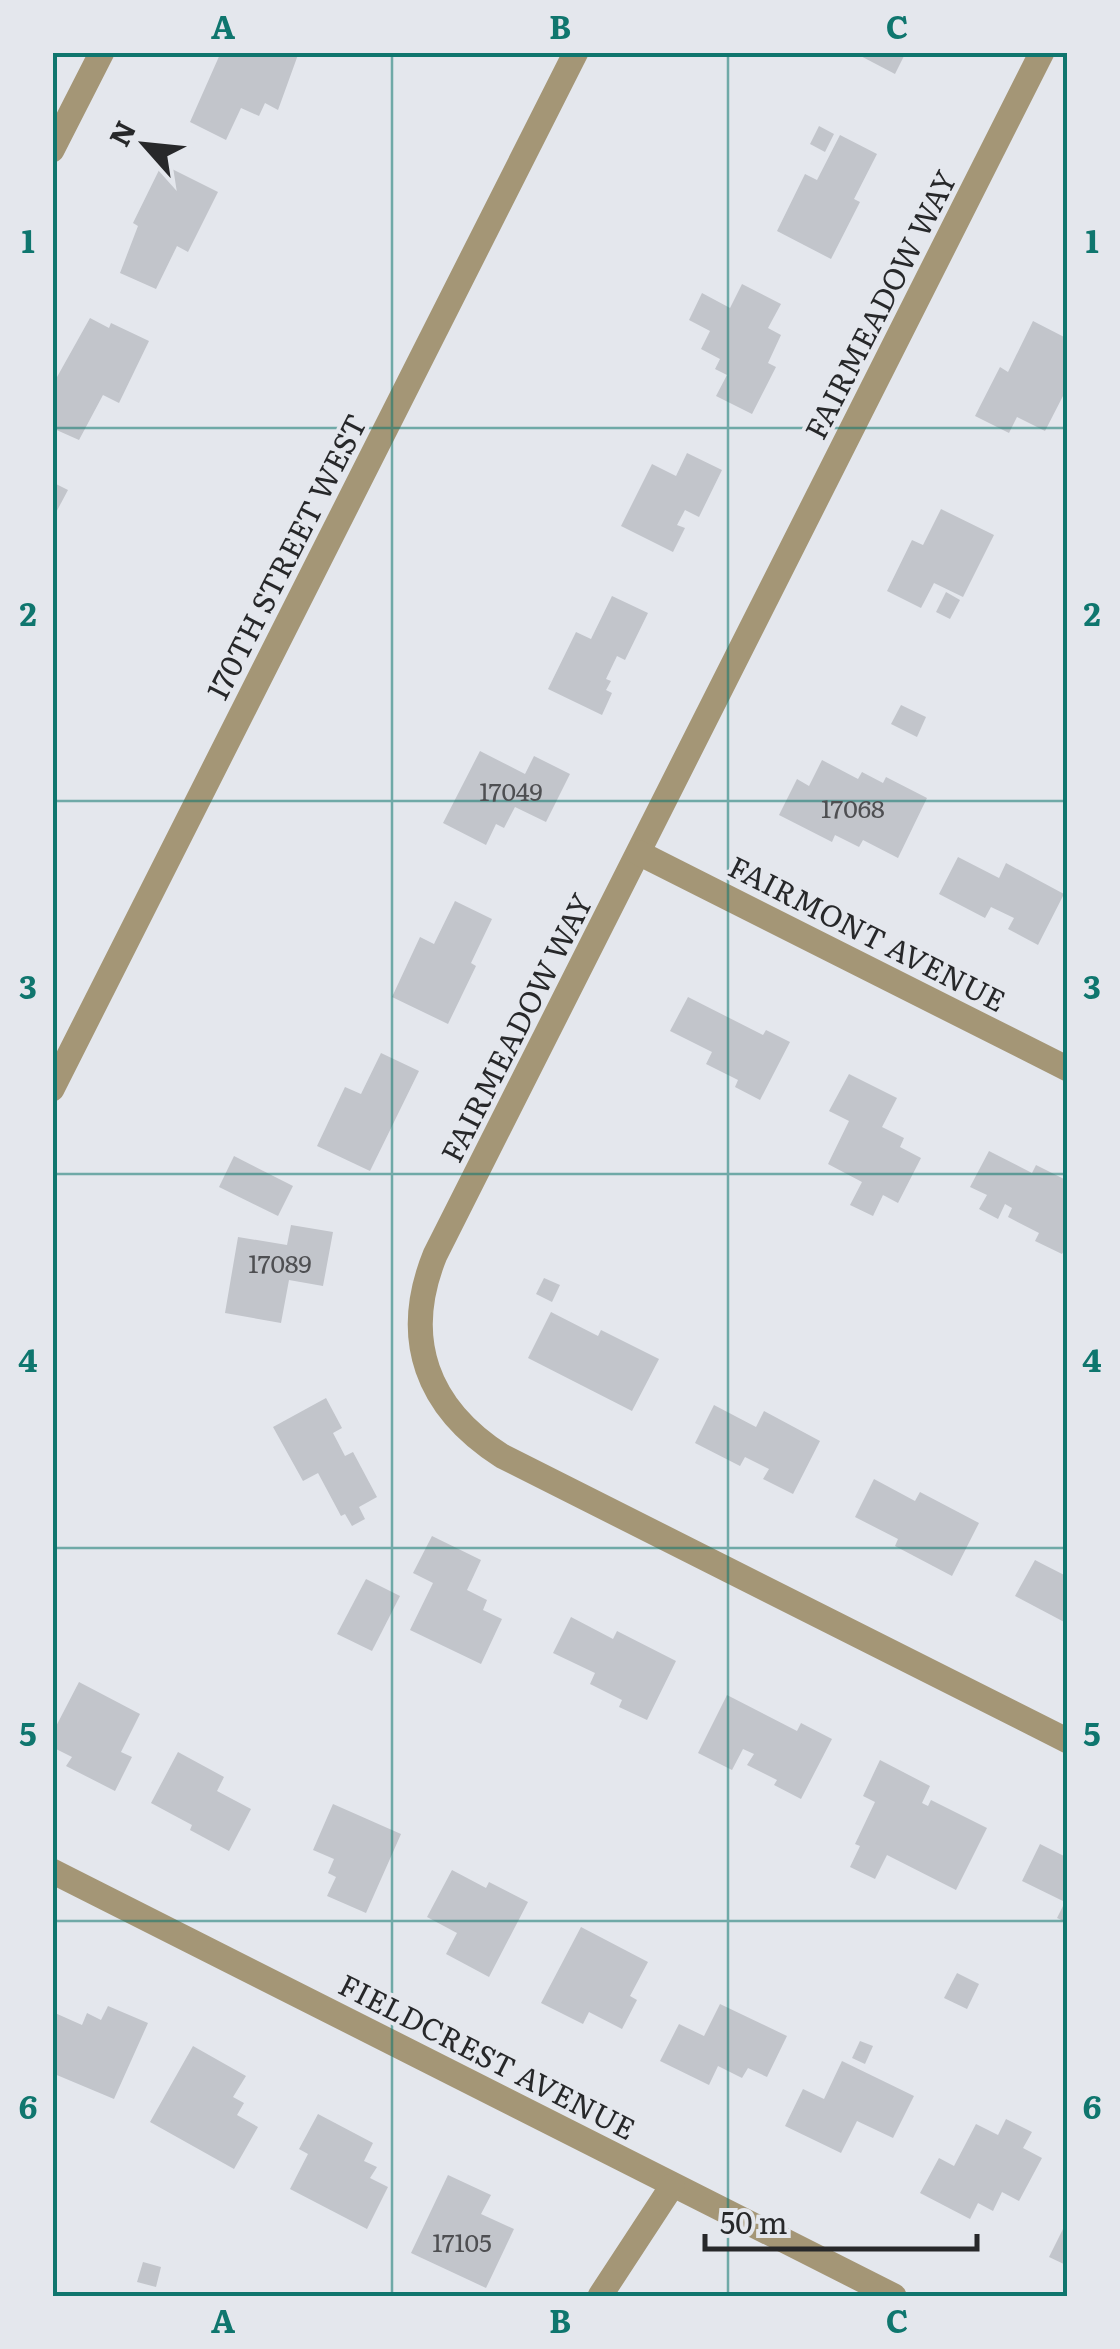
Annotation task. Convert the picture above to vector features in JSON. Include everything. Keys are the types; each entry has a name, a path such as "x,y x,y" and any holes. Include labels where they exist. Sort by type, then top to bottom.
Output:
{"street":[{"path":"52,150 102,52"},
{"name":"170TH STREET WEST","path":"52,1089 576,52"},
{"name":"FAIRMEADOW WAY","path":"1042,52 424,1283 419,1311 420,1340 433,1383 456,1420 476,1440 1068,1741"},
{"name":"FAIRMONT AVENUE","path":"639,854 1068,1069"},
{"name":"FIELDCREST AVENUE","path":"52,1871 894,2296"},
{"path":"600,2296 672,2186"}],"building":[{"path":"221,52 299,52 278,110 265,103 259,116 241,108 226,140 190,122"},
{"path":"853,52 906,52 895,74"},
{"path":"819,126 834,134 825,152 810,144"},
{"path":"840,135 877,154 854,199 860,202 831,259 777,231 805,174 817,180"},
{"path":"162,164 218,192 188,252 177,246 156,289 120,273 138,226 133,223"},
{"path":"742,284 781,304 768,328 781,335 768,363 776,367 752,414 716,396 727,375 715,369 720,359 701,349 710,331 689,320 702,293 730,308"},
{"path":"90,318 149,341 119,403 103,395 79,440 52,428 52,386"},
{"path":"1033,321 1068,339 1068,399 1063,396 1045,431 1017,417 1009,433 975,416 1000,367 1008,372"},
{"path":"687,453 722,470 699,517 685,510 677,525 685,528 673,552 621,526 652,464 676,476"},
{"path":"52,482 68,490 52,520"},
{"path":"941,509 994,535 963,597 934,583 921,608 887,591 912,540 923,545"},
{"path":"946,592 960,600 950,619 936,612"},
{"path":"612,596 648,613 625,660 617,656 606,679 611,681 606,690 612,693 602,715 548,689 576,632 591,639"},
{"path":"901,705 926,717 917,737 891,724"},
{"path":"480,751 525,774 534,756 570,774 546,822 515,807 504,828 496,824 486,845 443,823"},
{"path":"822,760 858,779 862,772 883,783 886,777 927,798 898,858 863,840 859,847 835,835 832,842 779,815 797,779 809,786"},
{"path":"958,857 999,878 1006,863 1064,894 1038,945 1008,929 1014,918 991,907 985,918 939,894"},
{"path":"455,901 492,919 471,963 476,966 448,1024 392,997 420,937 434,944"},
{"path":"688,997 763,1035 766,1030 790,1042 760,1100 735,1087 738,1080 706,1064 712,1052 670,1031"},
{"path":"381,1053 419,1071 370,1171 317,1146 345,1087 361,1094"},
{"path":"849,1074 897,1098 882,1127 904,1138 900,1147 921,1158 898,1203 883,1195 873,1216 850,1205 862,1182 828,1164 849,1121 829,1111"},
{"path":"989,1151 1032,1173 1036,1165 1068,1181 1068,1244 1062,1254 1035,1241 1039,1233 1008,1217 1012,1208 1005,1204 998,1219 979,1209 987,1195 970,1187"},
{"path":"234,1156 293,1186 278,1216 219,1187"},
{"path":"291,1225 333,1232 323,1286 289,1280 281,1323 225,1313 238,1237 287,1245"},
{"path":"544,1278 560,1285 552,1302 536,1294"},
{"path":"551,1312 598,1336 601,1330 659,1359 632,1411 528,1358"},
{"path":"326,1398 342,1428 333,1433 345,1456 353,1452 377,1497 359,1507 365,1519 352,1526 345,1514 341,1516 318,1473 303,1481 273,1427"},
{"path":"714,1405 756,1427 764,1411 820,1441 793,1494 763,1479 769,1469 745,1457 740,1466 695,1443"},
{"path":"874,1479 915,1501 920,1492 979,1523 952,1576 895,1546 898,1539 855,1517"},
{"path":"432,1536 481,1560 467,1590 487,1600 483,1610 502,1619 481,1664 410,1630 433,1583 413,1573"},
{"path":"1035,1560 1068,1577 1068,1624 1015,1596"},
{"path":"366,1579 400,1596 372,1651 337,1634"},
{"path":"571,1617 613,1639 617,1631 676,1661 647,1720 619,1707 622,1700 590,1684 595,1673 553,1653"},
{"path":"79,1682 140,1714 121,1752 132,1757 115,1791 66,1766 72,1757 52,1747 52,1734"},
{"path":"727,1695 797,1731 801,1723 832,1739 801,1799 774,1785 777,1780 747,1765 754,1754 743,1749 732,1770 698,1753"},
{"path":"178,1752 224,1777 217,1791 251,1809 229,1851 151,1803"},
{"path":"880,1760 930,1786 922,1803 928,1806 931,1800 987,1828 956,1890 887,1855 875,1879 850,1867 860,1846 855,1844 875,1802 863,1796"},
{"path":"333,1804 401,1834 366,1913 327,1896 336,1877 328,1873 334,1859 313,1850"},
{"path":"1040,1844 1068,1858 1068,1923 1057,1918 1065,1902 1022,1881"},
{"path":"452,1870 486,1888 489,1882 528,1902 489,1977 446,1954 457,1933 427,1917"},
{"path":"581,1927 648,1962 630,1996 637,2000 622,2029 589,2012 583,2024 541,2003"},
{"path":"957,1973 979,1984 967,2009 944,1998"},
{"path":"720,2004 787,2036 767,2077 748,2068 742,2078 718,2066 709,2085 660,2061 679,2024 704,2036"},
{"path":"108,2006 148,2023 114,2099 52,2073 55,2013 82,2025 87,2013 101,2020"},
{"path":"860,2041 873,2046 865,2064 852,2058"},
{"path":"193,2046 246,2076 233,2097 244,2103 237,2115 258,2127 234,2169 150,2122"},
{"path":"842,2061 914,2096 893,2138 857,2121 841,2153 785,2126 803,2089 824,2099"},
{"path":"318,2114 373,2143 364,2161 377,2167 370,2178 388,2187 367,2229 290,2189 308,2154 299,2149"},
{"path":"1006,2119 1032,2132 1023,2148 1042,2158 1019,2201 1002,2192 993,2211 978,2203 970,2219 920,2193 939,2158 954,2166 976,2124 998,2135"},
{"path":"448,2175 491,2195 481,2214 514,2229 486,2288 411,2253"},
{"path":"1068,2219 1068,2266 1049,2257"},
{"path":"143,2262 161,2267 156,2287 137,2282"}]}
